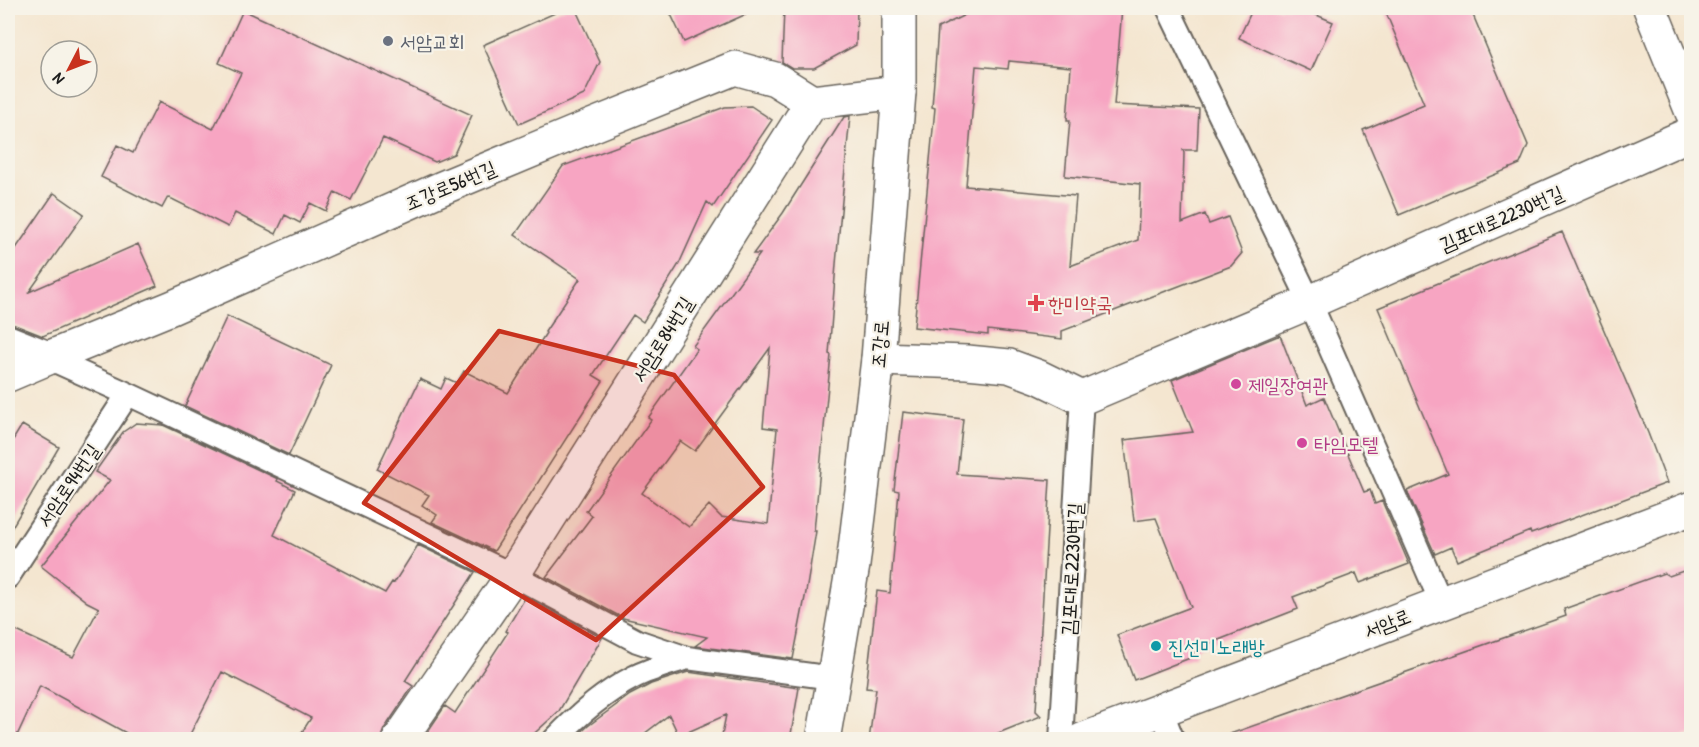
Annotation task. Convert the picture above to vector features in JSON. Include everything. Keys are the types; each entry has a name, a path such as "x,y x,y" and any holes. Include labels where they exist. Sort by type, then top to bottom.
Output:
{"street":[{"name":"조강로","path":"823,740 853,565 878,359 899,92 899,8"},
{"path":"1650,8 1692,112"},
{"name":"조강로56번길","path":"8,375 171,308 508,160 735,68 775,79 812,102"},
{"path":"812,102 899,92"},
{"name":"서암로84번길","path":"399,740 513,575 812,102"},
{"name":"김포대로2230번길","path":"1082,398 1310,302 1692,133"},
{"path":"8,342 48,358"},
{"path":"878,359 1009,366 1040,377 1082,398"},
{"name":"서암로","path":"1082,740 1692,508"}],"lane":[{"path":"1168,8 1310,302 1441,602"},
{"path":"48,358 513,575 637,640 687,658 833,678"},
{"name":"서암로94번길","path":"8,577 129,394"},
{"name":"김포대로2230번길","path":"1061,740 1082,398"},
{"path":"554,740 574,719 602,696 636,676 687,658"},
{"path":"1161,710 1173,740"}],"highlighted area":[{"path":"499,331 674,375 763,487 596,640 364,503"}],"building":[{"path":"566,8 575,8 600,62 584,95 519,124 483,45"},
{"path":"668,8 760,8 684,42"},
{"path":"784,8 857,8 856,45 814,68 792,68 782,62"},
{"path":"979,8 1122,8 1114,105 1199,109 1197,150 1183,150 1182,223 1205,214 1209,224 1228,217 1242,253 1231,266 1062,331 1062,339 988,330 988,335 914,327 935,108 932,107 938,28","holes":["1009,61 1071,67 1067,120 1070,120 1065,176 1140,184 1138,240 1070,266 1076,196 966,186 976,66 1008,69"]},
{"path":"1253,8 1300,8 1333,22 1311,71 1239,38"},
{"path":"1384,8 1470,8 1528,145 1520,164 1399,215 1363,130 1424,104"},
{"path":"243,10 472,115 454,154 435,162 383,138 351,200 335,192 326,211 310,203 300,223 285,215 276,234 235,213 228,227 168,197 162,208 101,177 117,145 133,153 159,102 213,129 241,73 219,63"},
{"path":"751,106 772,120 713,207 707,202 679,264 643,322 633,315 593,375 603,381 494,551 432,522 437,515 422,505 429,495 377,469 420,379 441,389 446,378 457,383 464,371 508,393 580,279 515,235 563,166 725,107"},
{"path":"850,116 814,531 816,531 793,659 695,646 707,637 623,618 546,577 592,516 586,511 651,420 648,418 697,349 693,346 760,254 753,254 783,213 844,117","holes":["770,348 763,427 777,429 768,524 721,517 709,505 689,527 642,493 680,441 695,451"]},
{"path":"54,193 84,214 29,292 138,244 157,286 43,336 8,324 8,260"},
{"path":"1562,232 1667,483 1531,534 1530,531 1457,561 1451,547 1435,554 1407,491 1448,474 1378,308"},
{"path":"227,316 331,365 289,455 185,406"},
{"path":"1280,335 1307,405 1324,397 1364,492 1370,490 1375,504 1382,501 1409,564 1360,583 1356,573 1293,597 1298,609 1193,650 1195,656 1134,680 1117,635 1191,607 1156,518 1134,521 1124,440 1193,432 1172,380"},
{"path":"903,412 963,419 957,474 1050,480 1036,711 1041,716 981,740 869,740 876,689 866,688 877,591 890,593 899,491 894,490"},
{"path":"136,423 163,425 278,479 277,481 295,490 274,535 385,593 418,545 475,572 405,681 413,686 384,729 380,740 297,740 311,718 222,672 187,740 139,740 40,686 15,740 8,740 8,627 73,657 99,608 87,602 41,566 110,480 95,472 123,432"},
{"path":"22,425 59,447 8,534 8,448"},
{"path":"1692,568 1692,734 1676,740 1228,740 1227,735 1566,616 1564,609 1664,573 1669,576"},
{"path":"525,598 602,638 559,711 527,740 422,740 445,706 455,713 508,632 505,631"},
{"path":"688,672 799,688 790,740 721,740 726,715 679,736 669,715 636,740 573,740 630,695 651,684"}],"place":[{"name":"서암교회","path":"388,41"},
{"name":"한미약국","path":"1036,303"},
{"name":"제일장여관","path":"1236,384"},
{"name":"타임모텔","path":"1302,443"},
{"name":"진선미노래방","path":"1156,646"}]}
